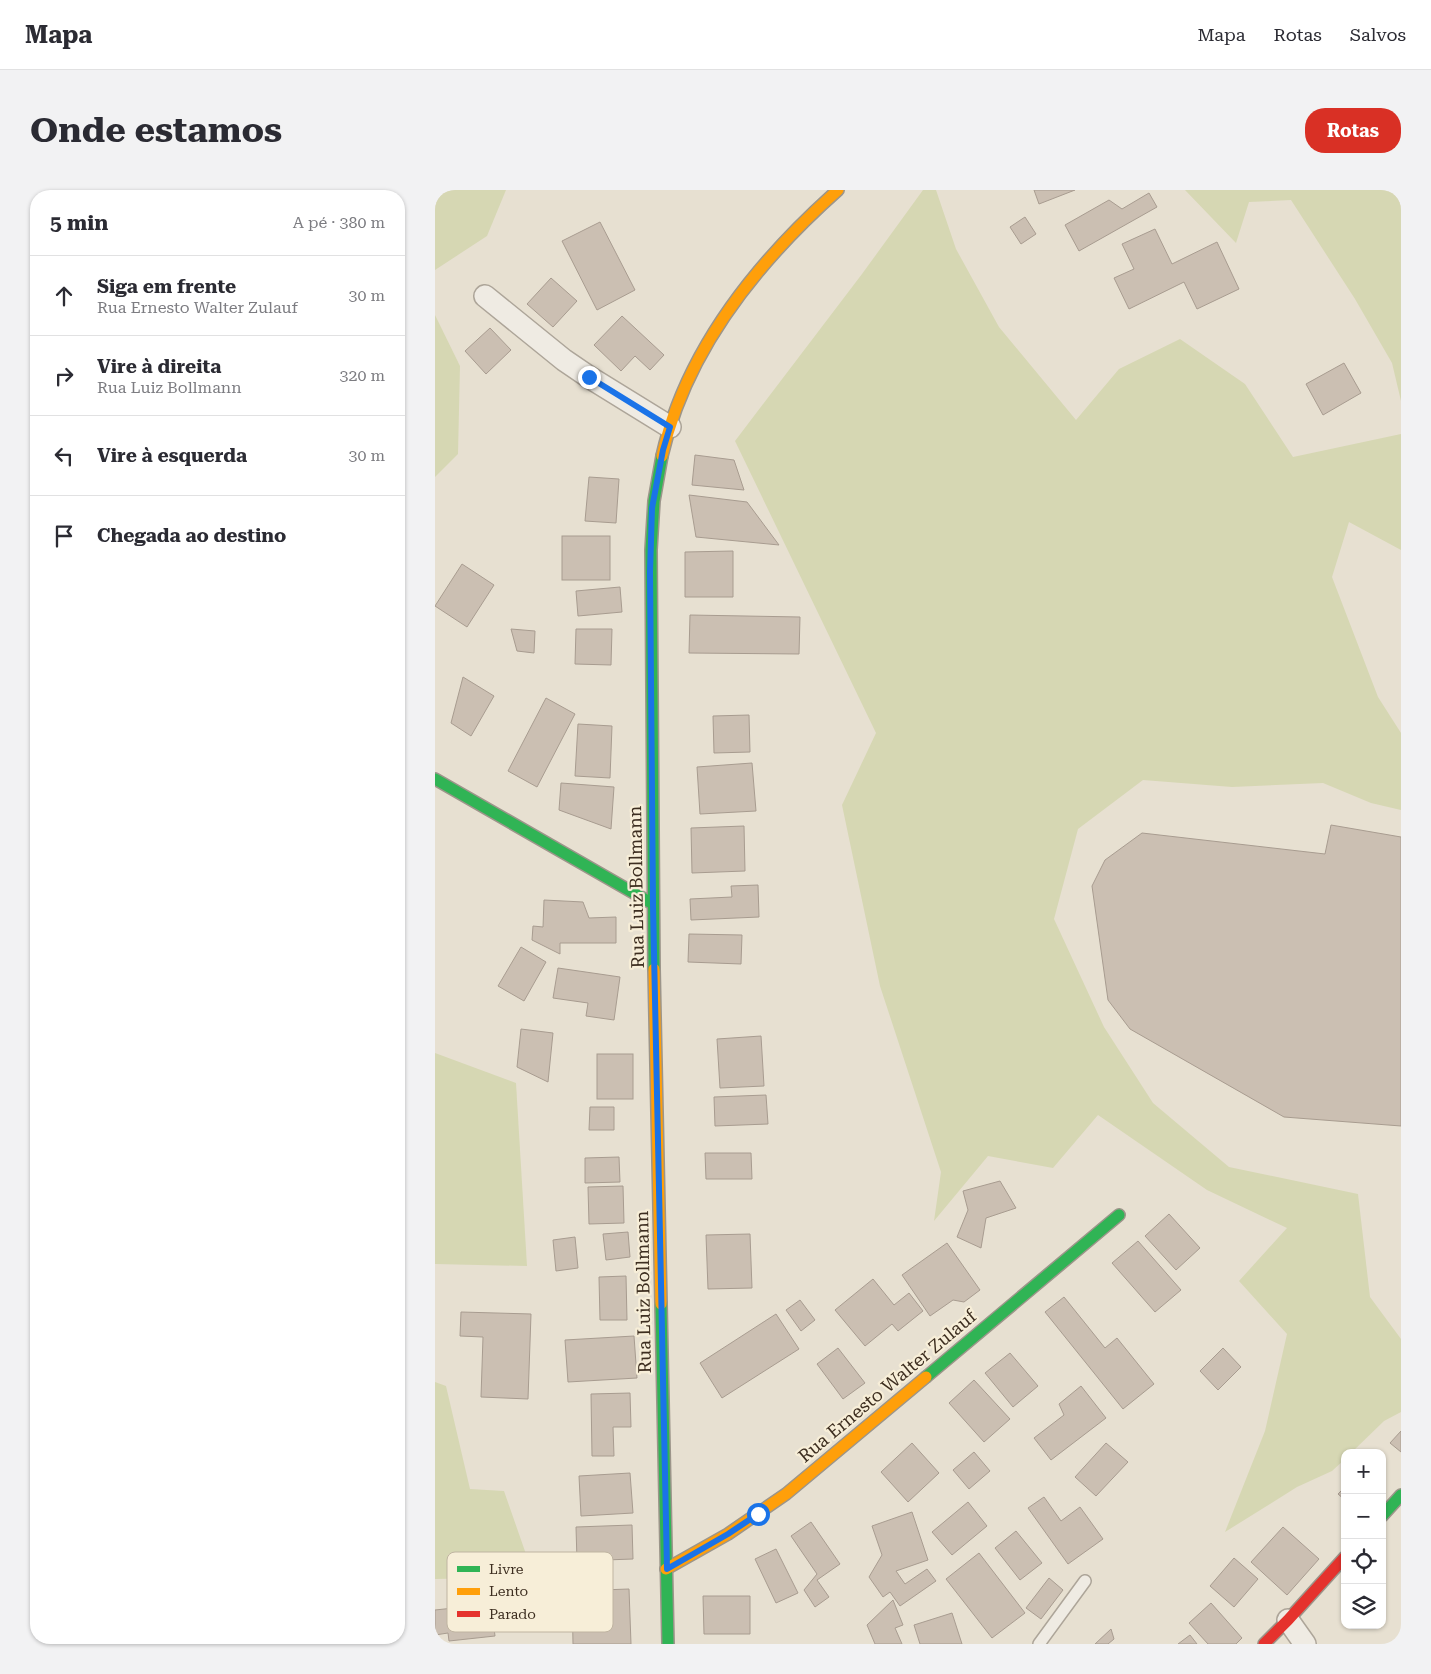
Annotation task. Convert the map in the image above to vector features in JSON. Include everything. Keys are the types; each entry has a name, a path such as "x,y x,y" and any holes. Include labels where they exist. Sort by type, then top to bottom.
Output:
{"main road":[{"name":"Rua Luiz Bollmann","path":"668,1644 653,904 652,508 657,478 670,427 693,370 712,335 732,302 756,271 779,245 839,190"},
{"path":"435,779 653,904"},
{"name":"Rua Ernesto Walter Zulauf","path":"667,1569 728,1534 785,1494 1119,1215"},
{"path":"1386,1512 1401,1496"},
{"path":"1264,1644 1289,1620 1341,1562"}],"street":[{"path":"485,296 564,360 670,427"},
{"path":"1289,1620 1305,1644"}],"lane":[{"path":"1039,1644 1085,1582"}],"green space":[{"path":"435,190 506,190 487,236 435,270"},
{"path":"923,190 936,190 956,249 999,327 1076,420 1119,369 1180,339 1245,384 1293,457 1401,434 1401,550 1349,522 1332,577 1378,697 1401,733 1401,810 1371,803 1323,783 1232,787 1143,780 1078,829 1054,919 1104,1027 1153,1103 1229,1167 1358,1194 1370,1297 1401,1339 1401,1412 1384,1421 1355,1449 1341,1449 1341,1463 1332,1471 1297,1487 1225,1532 1265,1431 1287,1334 1239,1281 1287,1228 1207,1190 1098,1115 1053,1168 988,1156 934,1221 941,1172 880,986 842,805 876,733 735,441 862,274"},
{"path":"1185,190 1401,190 1401,401 1392,363 1355,299 1291,200 1249,202 1236,243"},
{"path":"435,315 460,366 458,454 435,477"},
{"path":"435,1053 516,1083 527,1266 435,1264"},
{"path":"435,1382 446,1386 470,1489 504,1491 525,1552 447,1552 447,1579 435,1579"}],"building":[{"path":"1034,190 1075,190 1039,204"},
{"path":"1149,193 1157,207 1079,251 1065,225 1109,200 1122,209"},
{"path":"1025,217 1036,234 1021,244 1010,227"},
{"path":"600,222 635,290 597,310 562,241"},
{"path":"1155,229 1172,264 1217,242 1239,289 1197,309 1184,282 1129,309 1114,278 1134,269 1122,244"},
{"path":"551,278 577,301 553,327 527,304"},
{"path":"622,316 664,355 650,370 635,356 621,371 594,345"},
{"path":"490,328 511,350 486,374 465,351"},
{"path":"1344,363 1361,393 1323,415 1306,384"},
{"path":"695,455 734,460 744,490 692,485"},
{"path":"589,477 619,479 616,523 585,521"},
{"path":"689,495 747,502 779,545 696,537"},
{"path":"562,536 610,536 610,580 562,580"},
{"path":"733,551 733,597 685,597 685,552"},
{"path":"462,564 494,585 467,627 435,606"},
{"path":"620,587 622,612 578,616 576,591"},
{"path":"690,615 800,617 799,654 689,653"},
{"path":"511,629 535,631 534,653 517,651"},
{"path":"576,629 612,629 611,665 575,664"},
{"path":"463,677 494,696 471,736 451,723"},
{"path":"546,698 575,714 537,787 508,771"},
{"path":"749,715 750,752 714,753 713,716"},
{"path":"578,724 612,726 610,778 575,776"},
{"path":"752,763 756,811 700,814 697,767"},
{"path":"561,783 614,787 611,829 559,810"},
{"path":"1331,825 1401,837 1401,1126 1284,1117 1130,1029 1108,1000 1092,886 1105,860 1142,833 1325,854"},
{"path":"744,826 745,871 692,873 691,828"},
{"path":"758,885 759,917 691,920 690,899 732,897 731,886"},
{"path":"544,900 583,902 589,918 616,917 616,943 560,943 560,954 532,940 533,926 543,927"},
{"path":"689,934 742,935 741,964 688,962"},
{"path":"521,947 546,962 524,1001 498,986"},
{"path":"558,968 620,977 614,1020 586,1016 588,1003 553,998"},
{"path":"521,1029 553,1033 548,1082 517,1067"},
{"path":"761,1036 764,1086 720,1088 717,1039"},
{"path":"597,1054 633,1054 633,1099 597,1099"},
{"path":"766,1095 768,1124 715,1126 714,1097"},
{"path":"590,1107 614,1107 614,1130 589,1130"},
{"path":"705,1153 751,1153 752,1179 706,1179"},
{"path":"619,1157 620,1182 585,1183 585,1158"},
{"path":"1000,1181 1016,1208 986,1218 981,1248 957,1237 968,1210 963,1191"},
{"path":"623,1186 624,1223 589,1224 588,1187"},
{"path":"1169,1214 1200,1248 1176,1270 1145,1236"},
{"path":"628,1232 630,1257 606,1260 603,1234"},
{"path":"750,1234 752,1288 708,1289 706,1235"},
{"path":"575,1237 578,1268 556,1271 553,1240"},
{"path":"1138,1241 1181,1290 1155,1312 1112,1263"},
{"path":"947,1243 980,1290 964,1302 953,1300 930,1316 902,1275"},
{"path":"626,1276 627,1320 600,1320 599,1277"},
{"path":"873,1279 894,1305 909,1293 923,1311 898,1331 892,1324 865,1346 835,1310"},
{"path":"1064,1297 1105,1348 1117,1338 1154,1384 1123,1409 1045,1312"},
{"path":"800,1300 815,1320 801,1331 786,1310"},
{"path":"461,1312 531,1314 528,1399 481,1397 483,1337 460,1336"},
{"path":"776,1314 799,1349 722,1398 700,1363"},
{"path":"634,1336 637,1378 568,1382 565,1340"},
{"path":"838,1348 865,1383 843,1399 817,1364"},
{"path":"1223,1348 1241,1367 1218,1390 1200,1371"},
{"path":"1010,1353 1038,1386 1013,1407 985,1373"},
{"path":"974,1380 1010,1419 984,1442 949,1403"},
{"path":"1081,1386 1106,1418 1051,1460 1034,1438 1064,1415 1059,1404"},
{"path":"630,1393 631,1427 613,1427 614,1456 592,1456 591,1394"},
{"path":"1401,1431 1401,1452 1390,1443"},
{"path":"912,1443 939,1473 908,1502 881,1472"},
{"path":"1106,1443 1128,1462 1096,1496 1075,1477"},
{"path":"974,1452 990,1471 969,1489 953,1470"},
{"path":"630,1473 633,1513 581,1516 579,1476"},
{"path":"1044,1497 1061,1521 1080,1507 1103,1539 1068,1564 1028,1508"},
{"path":"968,1502 987,1526 952,1555 932,1532"},
{"path":"912,1512 928,1560 896,1571 905,1584 927,1569 936,1581 900,1606 890,1592 883,1597 869,1577 882,1555 872,1526"},
{"path":"811,1522 840,1564 817,1580 829,1597 815,1607 804,1590 817,1574 791,1536"},
{"path":"632,1525 633,1559 613,1560 613,1552 577,1552 576,1527"},
{"path":"1283,1527 1319,1559 1287,1595 1251,1562"},
{"path":"1016,1531 1042,1563 1020,1580 995,1548"},
{"path":"776,1549 798,1593 776,1603 755,1559"},
{"path":"979,1553 1025,1613 992,1638 946,1579"},
{"path":"1234,1558 1258,1579 1234,1607 1210,1586"},
{"path":"1049,1578 1063,1590 1041,1619 1026,1608"},
{"path":"629,1589 631,1644 573,1644 573,1632 613,1632 613,1590"},
{"path":"703,1596 750,1596 750,1634 704,1634"},
{"path":"893,1600 903,1625 895,1628 902,1644 875,1644 867,1625"},
{"path":"1211,1603 1242,1638 1236,1644 1208,1644 1189,1623"},
{"path":"447,1609 447,1632 494,1632 495,1636 449,1641 448,1633 435,1635 435,1610"},
{"path":"952,1613 962,1644 920,1644 914,1625"},
{"path":"1111,1629 1114,1639 1108,1644 1095,1644"},
{"path":"1190,1635 1197,1644 1178,1644"}],"traffic: fast":[{"path":"654,969 651,550 654,501 662,456"},
{"path":"435,779 653,904"},
{"path":"926,1377 1119,1215"},
{"path":"661,1304 668,1644"},
{"path":"1386,1512 1401,1495"}],"traffic: slow":[{"path":"662,456 673,417 688,379 707,344 729,310 753,277 780,246 838,190"},
{"path":"654,969 661,1304"},
{"path":"666,1569 728,1534 786,1494 926,1377"}],"traffic: jam":[{"path":"1264,1644 1341,1561"}],"route":[{"path":"589,377 670,427 663,450 652,508 650,572 653,904 667,1569 728,1534 758,1514"}]}
